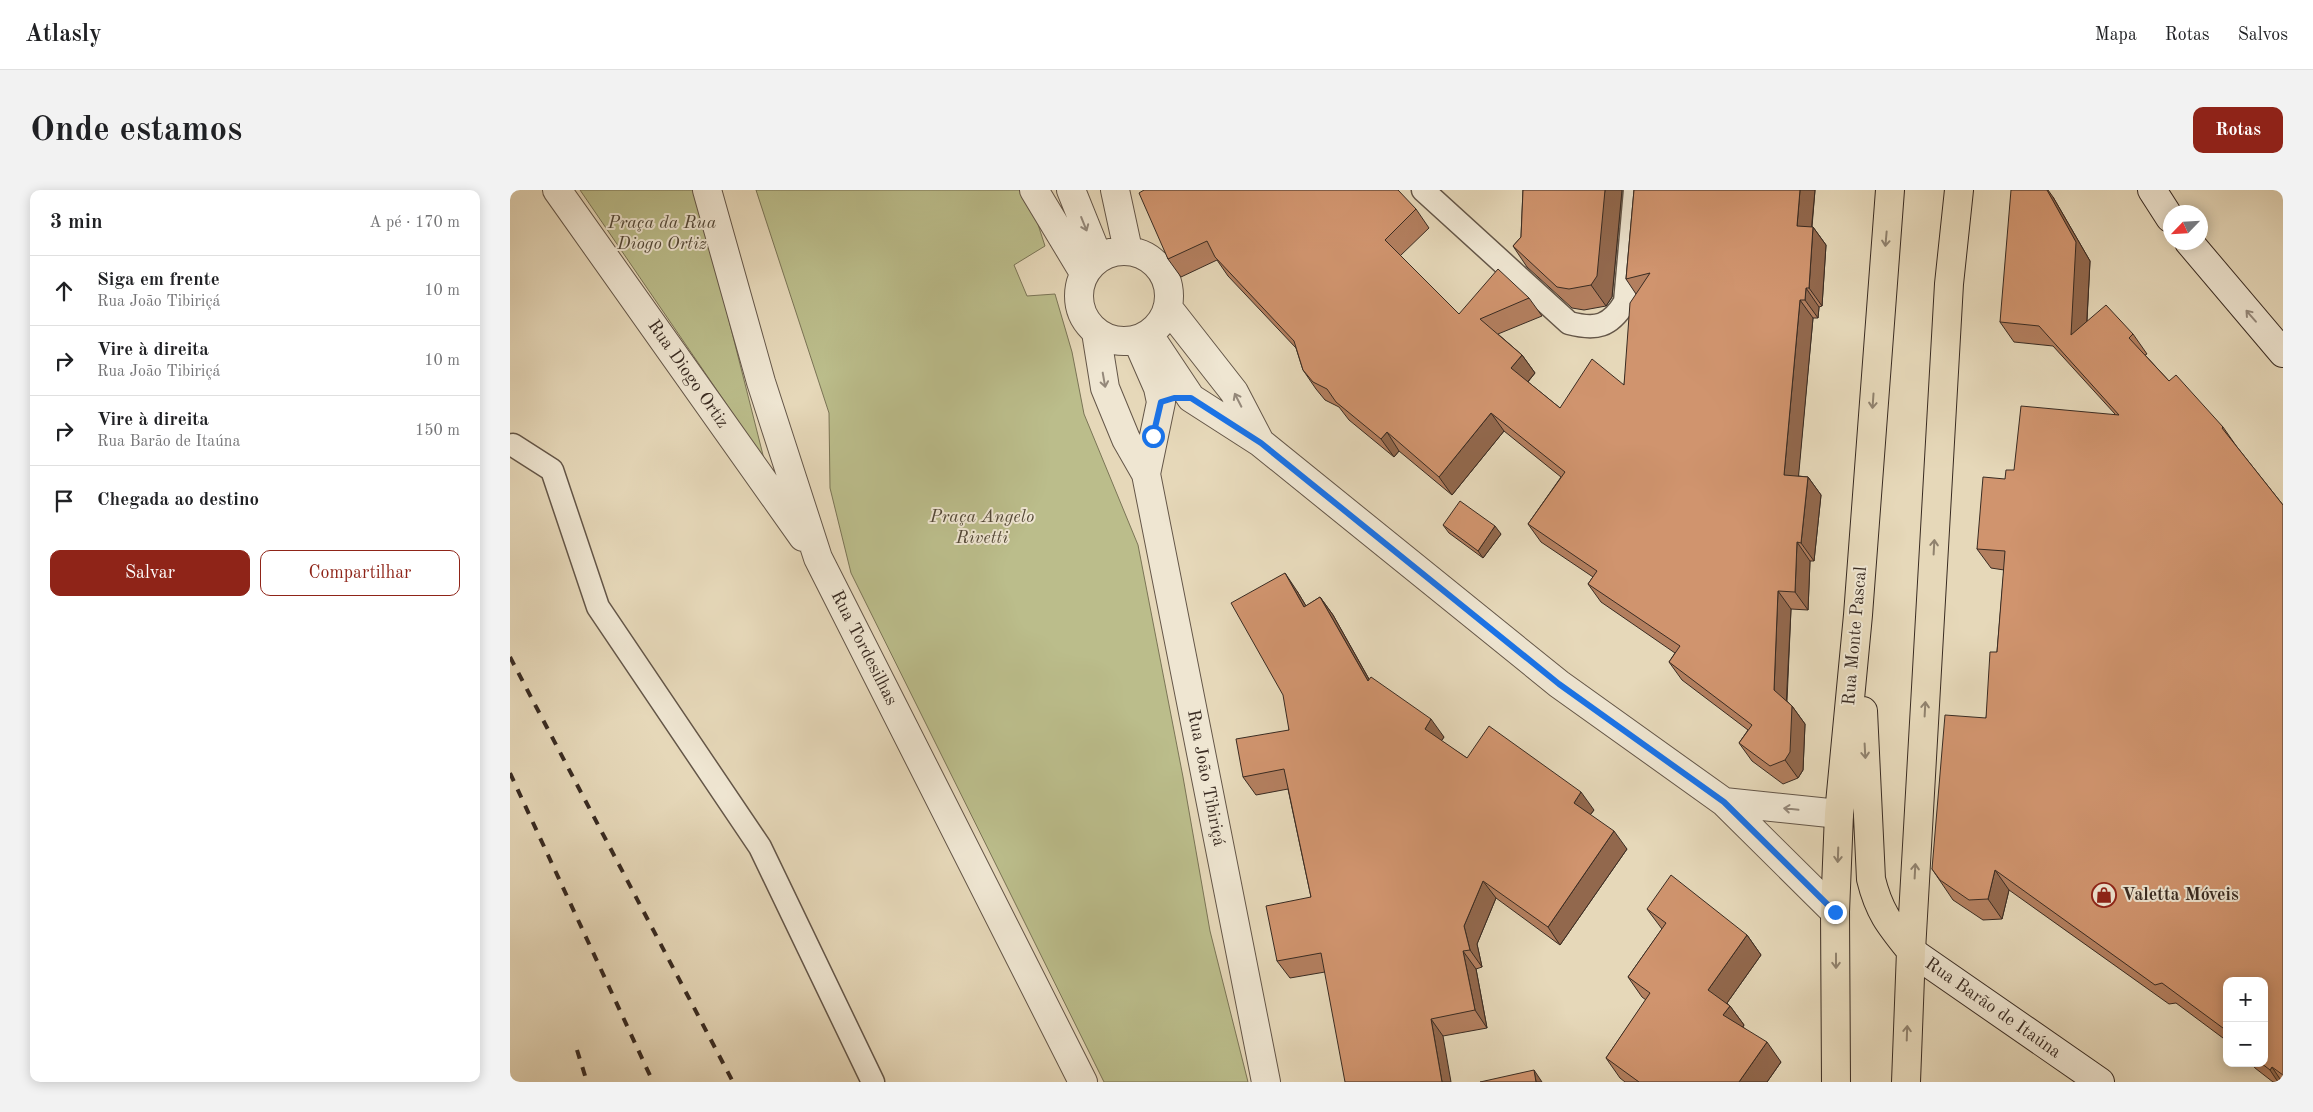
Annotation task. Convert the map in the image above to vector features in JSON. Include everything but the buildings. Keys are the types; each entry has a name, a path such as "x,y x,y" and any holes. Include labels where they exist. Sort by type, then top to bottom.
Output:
{"main road":[{"name":"Rua Monte Pascal","path":"1836,1082 1835,912 1839,814 1858,615 1890,190"},
{"path":"1906,1082 1911,952 1950,284 1959,190"},
{"path":"1858,615 1871,879 1877,901 1886,921 1911,952"}],"street":[{"name":"Rua Diogo Ortiz","path":"557,190 818,558"},
{"name":"Rua Tordesilhas","path":"707,190 762,382 818,558 1083,1082"},
{"path":"1034,190 1091,265"},
{"path":"1070,190 1091,265"},
{"path":"1115,190 1128,250"},
{"path":"2152,190 2163,207"},
{"path":"1128,250 1147,256 1162,270 1170,289 1169,309 1159,326 1143,338 1120,342 1096,332 1085,320 1079,304 1079,288 1091,265 1113,251 1128,250"},
{"path":"2196,250 2283,353"},
{"path":"1169,309 1234,392 1261,443"},
{"name":"Rua João Tibiriçá","path":"1096,332 1106,388 1126,439 1146,474 1266,1082"},
{"path":"1143,338 1191,398 1261,443 1559,684 1724,802 1835,912"},
{"name":"Rua João Tibiriçá","path":"1143,338 1161,402 1146,474"},
{"path":"1161,402 1174,398 1191,398"},
{"path":"1724,802 1839,814"},
{"name":"Rua Barão de Itaúna","path":"1911,952 2100,1082"}],"lane":[{"path":"1423,190 1569,323 1585,327 1603,325 1616,317 1625,302 1635,190"},
{"path":"513,445 552,470 598,607 760,847 873,1082"}],"green space":[{"name":"Praça da Rua Diogo Ortiz","path":"580,190 696,190 764,459"},
{"name":"Praça Angelo Rivetti","path":"756,190 1023,190 1034,212 1045,246 1014,265 1027,296 1055,294 1072,352 1084,414 1138,545 1183,777 1210,931 1248,1082 1104,1082 851,573 830,488 829,413"}],"railway":[{"path":"510,657 733,1082"},
{"path":"510,773 653,1082"},
{"path":"577,1050 587,1082"}],"place":[{"name":"Valetta Móveis","path":"2104,895"}],"route":[{"path":"1153,436 1161,402 1174,398 1191,398 1261,443 1559,684 1724,802 1835,912"}]}
